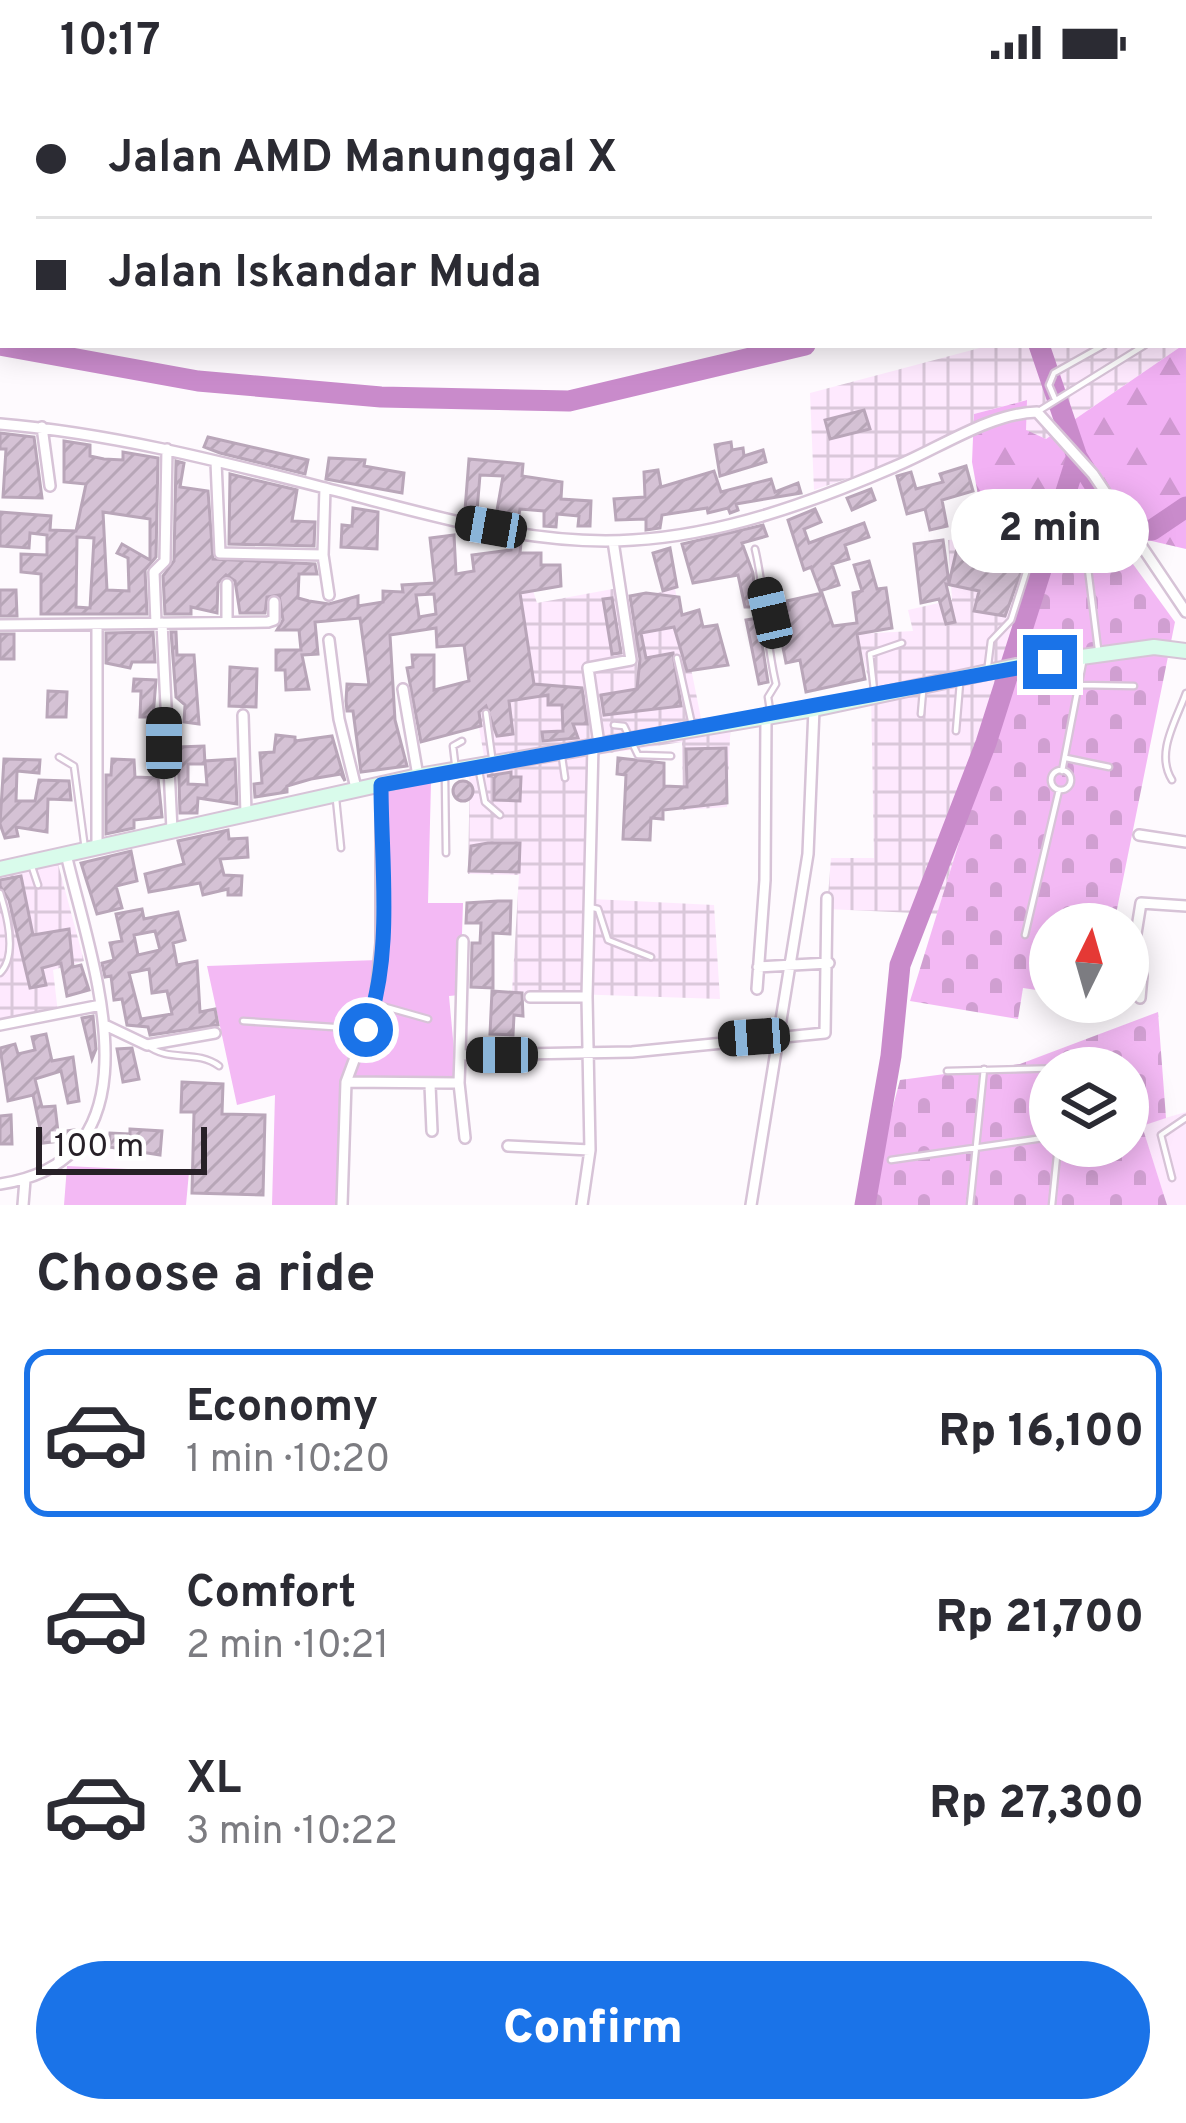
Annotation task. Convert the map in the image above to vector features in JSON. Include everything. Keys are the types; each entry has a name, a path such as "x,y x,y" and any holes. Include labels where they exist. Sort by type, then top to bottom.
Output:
{"street":[{"path":"0,424 167,449 448,520 614,541 657,538 772,512 880,473 993,422 1037,412 1093,474 1186,612"},
{"path":"42,428 50,486"},
{"path":"167,449 165,561 154,572 172,830"},
{"path":"216,462 217,544 223,555 323,555"},
{"path":"325,488 323,555 329,595"},
{"path":"582,1205 590,1150 587,997 596,745 588,668 631,660 614,541"},
{"path":"227,584 227,622"},
{"path":"0,625 273,622 274,602"},
{"path":"91,848 97,626"},
{"path":"329,640 342,737 356,788"},
{"path":"0,869 356,788 814,709 993,670 1154,647 1186,651"},
{"path":"403,689 418,776"},
{"path":"752,1205 808,854 814,709"},
{"path":"243,715 246,814"},
{"path":"757,989 769,716"},
{"path":"342,1205 346,1082 375,1004 381,785"},
{"path":"1139,835 1186,842"},
{"path":"0,1184 25,1180 75,1149 95,1117 108,1070 107,1026 66,854"},
{"path":"460,1055 588,1055 826,1033 827,898"},
{"path":"1149,904 1186,906"},
{"path":"464,941 459,1083 465,1138"},
{"path":"758,967 829,963"},
{"path":"530,997 587,997"},
{"path":"0,1025 101,1005"},
{"path":"107,1026 147,1045 215,1034"},
{"path":"346,1082 459,1083"},
{"path":"430,1085 432,1131"},
{"path":"508,1146 590,1150"},
{"path":"23,1205 25,1180"}],"lane":[{"path":"1055,399 1049,385 1054,373 1099,348"},
{"path":"1037,412 1140,348"},
{"path":"755,549 770,613 765,637 776,684 768,697 769,716"},
{"path":"993,670 991,641 1011,620 1030,563"},
{"path":"1059,790 1051,779 1062,771 1079,686 1092,656 1088,569"},
{"path":"874,696 870,654 902,643"},
{"path":"676,658 693,729"},
{"path":"956,731 960,677"},
{"path":"921,714 922,686"},
{"path":"1079,686 1135,686"},
{"path":"1172,780 1163,765 1164,754 1186,693"},
{"path":"486,713 484,802 500,815"},
{"path":"614,725 624,726 638,755 671,756"},
{"path":"446,853 452,749 462,741"},
{"path":"561,751 565,778"},
{"path":"59,757 74,766 91,848"},
{"path":"1066,758 1109,766"},
{"path":"1025,934 1059,790 1070,782 1062,771"},
{"path":"335,793 341,848"},
{"path":"31,862 38,885"},
{"path":"0,892 10,948 8,965 0,973"},
{"path":"589,907 598,909 608,940 651,957"},
{"path":"375,1004 428,1019"},
{"path":"243,1021 366,1030"},
{"path":"147,1045 164,1055 197,1055 219,1066"},
{"path":"947,1072 1029,1069"},
{"path":"970,1205 984,1070"},
{"path":"1172,1178 1161,1135 1186,1118"},
{"path":"892,1160 1029,1139"},
{"path":"1052,1205 1056,1167"}],"shaded area":[{"path":"980,348 1179,348 1046,439 1026,431 1026,400 974,414 973,436 814,490 810,393"},
{"path":"1055,532 937,914 827,909 831,858 874,858 871,689 857,634 913,631 908,610 952,600 948,540"},
{"path":"528,575 537,603 618,588 619,601 675,589 702,723 731,715 727,807 683,810 682,742 597,755 592,899 714,905 720,999 512,992 519,875 468,874 470,764 484,756 455,591"},
{"path":"57,860 84,961 53,970 58,1013 0,1023 0,866"},
{"path":"1186,1112 1186,1205 1167,1205 1149,1150 1149,1123"}],"green space":[{"path":"1179,348 1186,348 1186,549 1109,531 1006,535 1001,516 980,506 972,462 974,414 1027,400 1026,430 1046,439"},
{"path":"1109,531 1175,622 1118,903 1029,903 1029,989 1023,988 1018,1019 910,1001 1055,532"},
{"path":"431,782 428,903 463,903 460,995 449,996 457,1082 352,1083 348,1205 272,1205 275,1095 237,1105 207,966 378,960 379,791"},
{"path":"1158,1012 1166,1118 1149,1124 1149,1047 1065,1047 1129,1023 1149,1023 1149,1015"},
{"path":"1029,1061 1029,1167 1149,1167 1149,1148 1167,1205 867,1205 900,1080"},
{"path":"67,1166 189,1172 186,1205 64,1205"}],"building":[{"path":"864,410 870,429 830,439 825,420"},
{"path":"0,433 34,437 42,498 3,497 6,449 0,449"},
{"path":"208,437 308,460 305,474 204,447"},
{"path":"64,441 90,445 90,456 104,459 123,460 123,452 158,458 156,557 145,570 147,614 41,614 41,574 21,572 21,554 47,555 47,535 30,533 29,548 0,546 0,512 51,516 50,530 76,531 86,484 64,482","holes":["103,512 150,519 150,560 122,544 117,553 128,558 129,591 107,590","77,537 94,538 90,608 76,607"]},
{"path":"731,442 732,450 743,448 744,456 763,450 766,462 720,476 715,445"},
{"path":"329,458 365,460 364,466 404,473 402,493 326,479"},
{"path":"469,459 523,464 522,476 562,482 561,499 591,501 590,526 578,526 579,516 557,514 556,527 544,526 544,511 520,509 518,520 496,516 503,476 480,475 477,511 465,510"},
{"path":"176,461 184,463 180,487 208,491 213,559 315,564 317,574 299,574 298,598 309,601 329,604 358,596 358,606 383,602 383,591 403,592 402,585 435,583 430,538 454,535 456,574 474,571 472,555 511,550 511,542 521,543 520,553 541,553 541,565 560,565 561,586 520,593 534,684 582,688 587,724 573,724 578,738 543,741 542,732 563,731 562,705 548,705 548,695 509,701 513,734 497,736 486,706 479,712 481,726 421,742 407,668 413,667 412,655 434,655 434,690 469,681 464,645 437,647 436,628 390,635 395,720 407,766 361,772 353,711 347,711 346,701 347,684 369,685 360,618 315,622 318,654 302,655 309,689 286,690 285,670 276,670 276,650 301,650 299,630 277,630 283,620 279,595 267,597 265,613 240,613 235,581 226,575 218,583 217,613 191,607 191,614 165,614 163,576 174,561","holes":["434,594 436,614 419,617 416,595"]},
{"path":"966,466 973,491 942,500 947,526 930,530 925,509 907,514 897,476 911,472 916,489 943,482 940,474"},
{"path":"658,470 661,487 714,471 721,492 771,479 775,492 798,483 801,493 736,504 738,510 730,513 728,508 708,513 707,508 662,515 660,528 646,530 646,519 616,520 614,499 645,497 644,472"},
{"path":"230,474 297,490 292,521 315,522 314,546 229,544"},
{"path":"871,489 875,500 852,510 847,498"},
{"path":"353,508 378,512 377,549 341,547 342,525 352,526"},
{"path":"815,509 821,522 804,529 809,543 864,523 869,537 845,545 849,559 832,564 839,585 820,591 811,567 804,570 788,520"},
{"path":"763,525 767,536 742,543 753,573 756,607 745,607 738,575 693,583 682,544"},
{"path":"994,537 1030,547 1005,616 974,611 979,591 946,584 955,622 946,624 939,599 921,603 914,544 943,540 949,583 958,544 990,551"},
{"path":"670,548 677,587 663,591 653,553"},
{"path":"869,561 877,589 886,588 892,628 857,634 865,679 806,692 800,660 786,663 776,612 789,610 787,601 822,593 833,626 857,623 853,593 862,591 854,565"},
{"path":"0,590 16,590 17,616 0,616"},
{"path":"630,596 679,597 682,615 699,610 703,627 717,625 728,665 687,671 674,627 641,633 646,658 673,653 681,706 604,715 601,695 637,689 640,659"},
{"path":"612,598 621,653 612,654 603,599"},
{"path":"758,618 768,682 759,684 746,620"},
{"path":"153,632 155,662 132,662 130,668 106,663 106,633"},
{"path":"171,632 176,632 177,655 194,655 199,724 184,722 185,705 176,697"},
{"path":"0,634 14,634 14,659 0,659"},
{"path":"230,667 257,669 256,707 229,706"},
{"path":"134,679 156,680 153,717 140,717 141,691 133,691"},
{"path":"48,691 67,692 66,717 47,717"},
{"path":"276,735 295,737 295,741 332,736 345,781 341,774 311,779 287,786 287,792 255,797 254,784 262,783 260,753 274,752"},
{"path":"204,746 205,764 188,764 188,784 207,785 205,761 235,759 237,804 198,798 197,813 180,813 178,747"},
{"path":"726,748 727,803 663,810 663,819 651,818 650,840 623,839 626,775 617,774 618,758 664,763 664,786 687,787 686,749"},
{"path":"4,759 40,760 39,773 17,771 16,801 35,801 39,780 69,781 71,800 48,799 47,832 16,827 18,836 5,838 0,824"},
{"path":"112,759 134,760 135,777 158,778 162,817 134,820 134,828 106,834 106,775 111,775"},
{"path":"511,772 511,777 521,777 520,801 494,800 494,776 487,776"},
{"path":"463,781 473,791 463,801 453,791"},
{"path":"228,830 229,839 247,838 248,857 220,859 224,875 242,876 241,895 228,895 228,889 203,895 200,883 149,892 145,874 184,864 178,841"},
{"path":"520,843 519,872 469,871 471,846"},
{"path":"131,851 137,881 116,886 122,908 97,914 81,863"},
{"path":"21,876 33,935 69,929 73,967 81,965 89,990 67,996 61,963 42,968 46,985 30,988 9,900 0,886 0,880"},
{"path":"511,901 510,934 493,933 493,988 471,987 472,943 480,943 481,923 466,923 467,903"},
{"path":"142,909 144,919 178,912 185,940 173,943 177,965 197,961 200,1012 215,1009 218,1025 150,1035 148,1027 127,1025 122,999 114,1000 111,976 105,977 102,963 114,960 110,943 122,941 116,914","holes":["155,931 160,950 138,955 134,935","149,969 152,993 167,991 172,1014 141,1019 129,973"]},
{"path":"492,991 522,993 523,1016 514,1015 513,1035 490,1034"},
{"path":"93,1016 96,1049 92,1059 82,1018"},
{"path":"46,1034 52,1061 73,1057 79,1101 68,1103 61,1071 35,1079 42,1107 55,1106 58,1132 73,1130 68,1140 43,1143 33,1095 8,1101 0,1048 15,1044 18,1054 35,1050 32,1037"},
{"path":"132,1048 139,1079 123,1082 117,1049"},
{"path":"182,1082 223,1084 222,1114 265,1115 263,1195 192,1193 194,1112 181,1112"},
{"path":"11,1115 12,1144 0,1144 0,1116"},
{"path":"130,1129 162,1131 160,1155 109,1147 110,1133 130,1134"}],"waterway":[{"path":"16,348 198,381 381,397 569,401 792,348"},
{"path":"1040,348 1077,457 1097,489 1111,531 1152,530 1186,507"},
{"path":"865,1205 891,1056 900,965 986,743 1077,457"}],"route":[{"path":"366,1030 375,1004 381,943 381,785 1050,662"}]}
